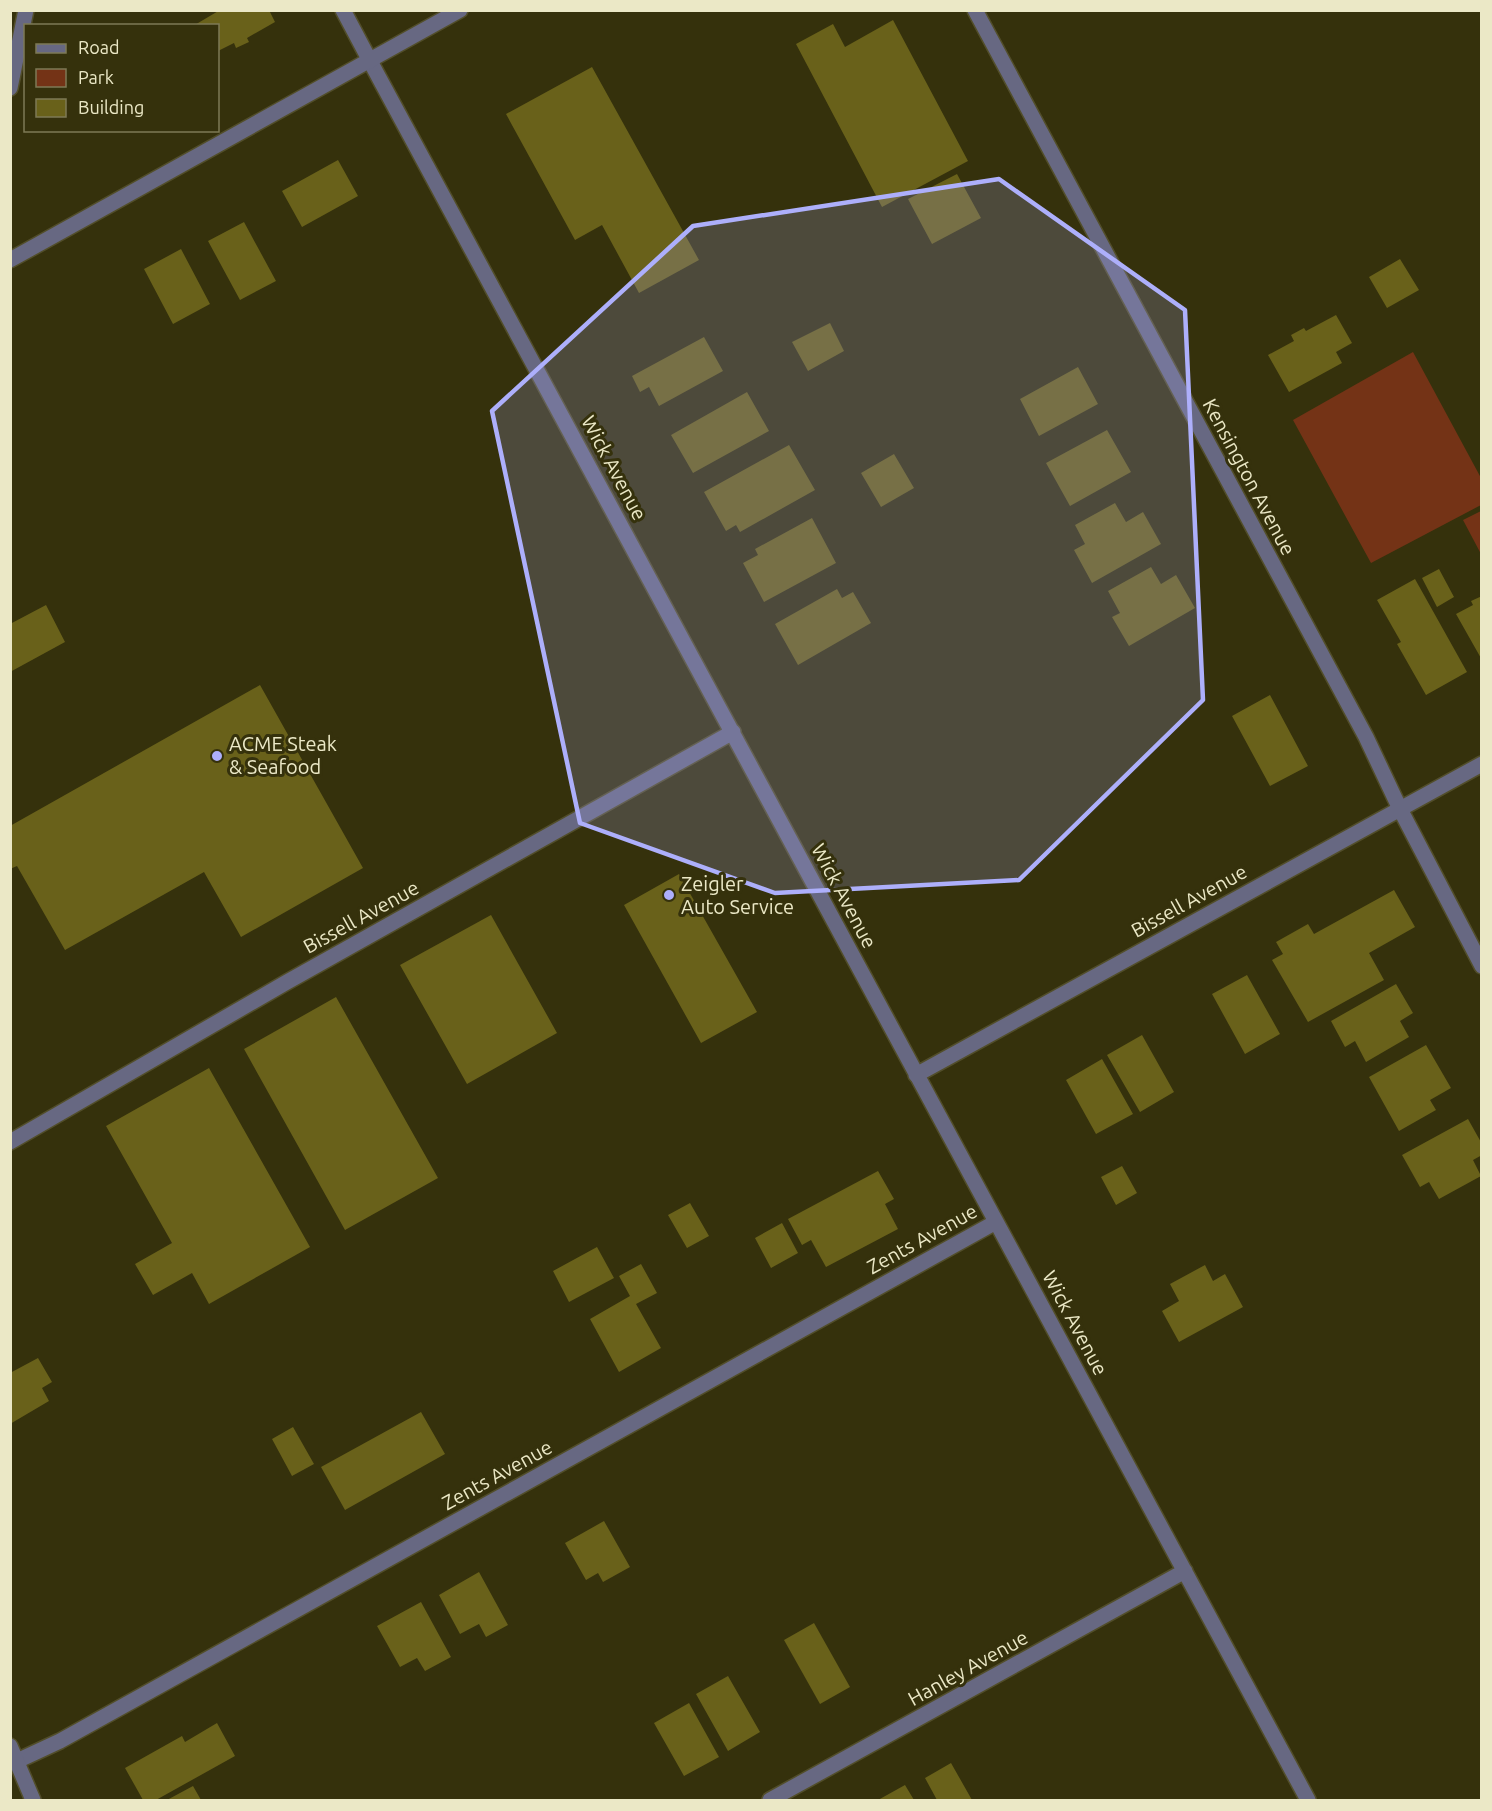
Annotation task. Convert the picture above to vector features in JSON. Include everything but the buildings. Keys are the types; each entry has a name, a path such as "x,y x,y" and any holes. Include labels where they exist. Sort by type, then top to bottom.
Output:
{"street":[{"path":"10,88 26,10"},
{"name":"Wick Avenue","path":"343,10 1308,1800"},
{"path":"10,260 460,10"},
{"name":"Kensington Avenue","path":"975,10 1360,728 1482,966"},
{"name":"Bissell Avenue","path":"10,1142 287,982 733,732"},
{"name":"Bissell Avenue","path":"916,1075 1482,764"},
{"name":"Zents Avenue","path":"17,1761 75,1732 996,1222"},
{"name":"Hanley Avenue","path":"770,1800 1185,1571"},
{"path":"10,1746 33,1800"}],"highlighted area":[{"path":"999,179 1185,310 1203,700 1019,880 775,893 580,823 492,411 693,226"}],"green space":[{"path":"1413,352 1481,478 1481,505 1371,563 1293,420"},
{"path":"1481,511 1481,554 1463,520"}],"place":[{"name":"ACME Steak & Seafood","path":"217,756"},
{"name":"Zeigler Auto Service","path":"669,895"}]}
